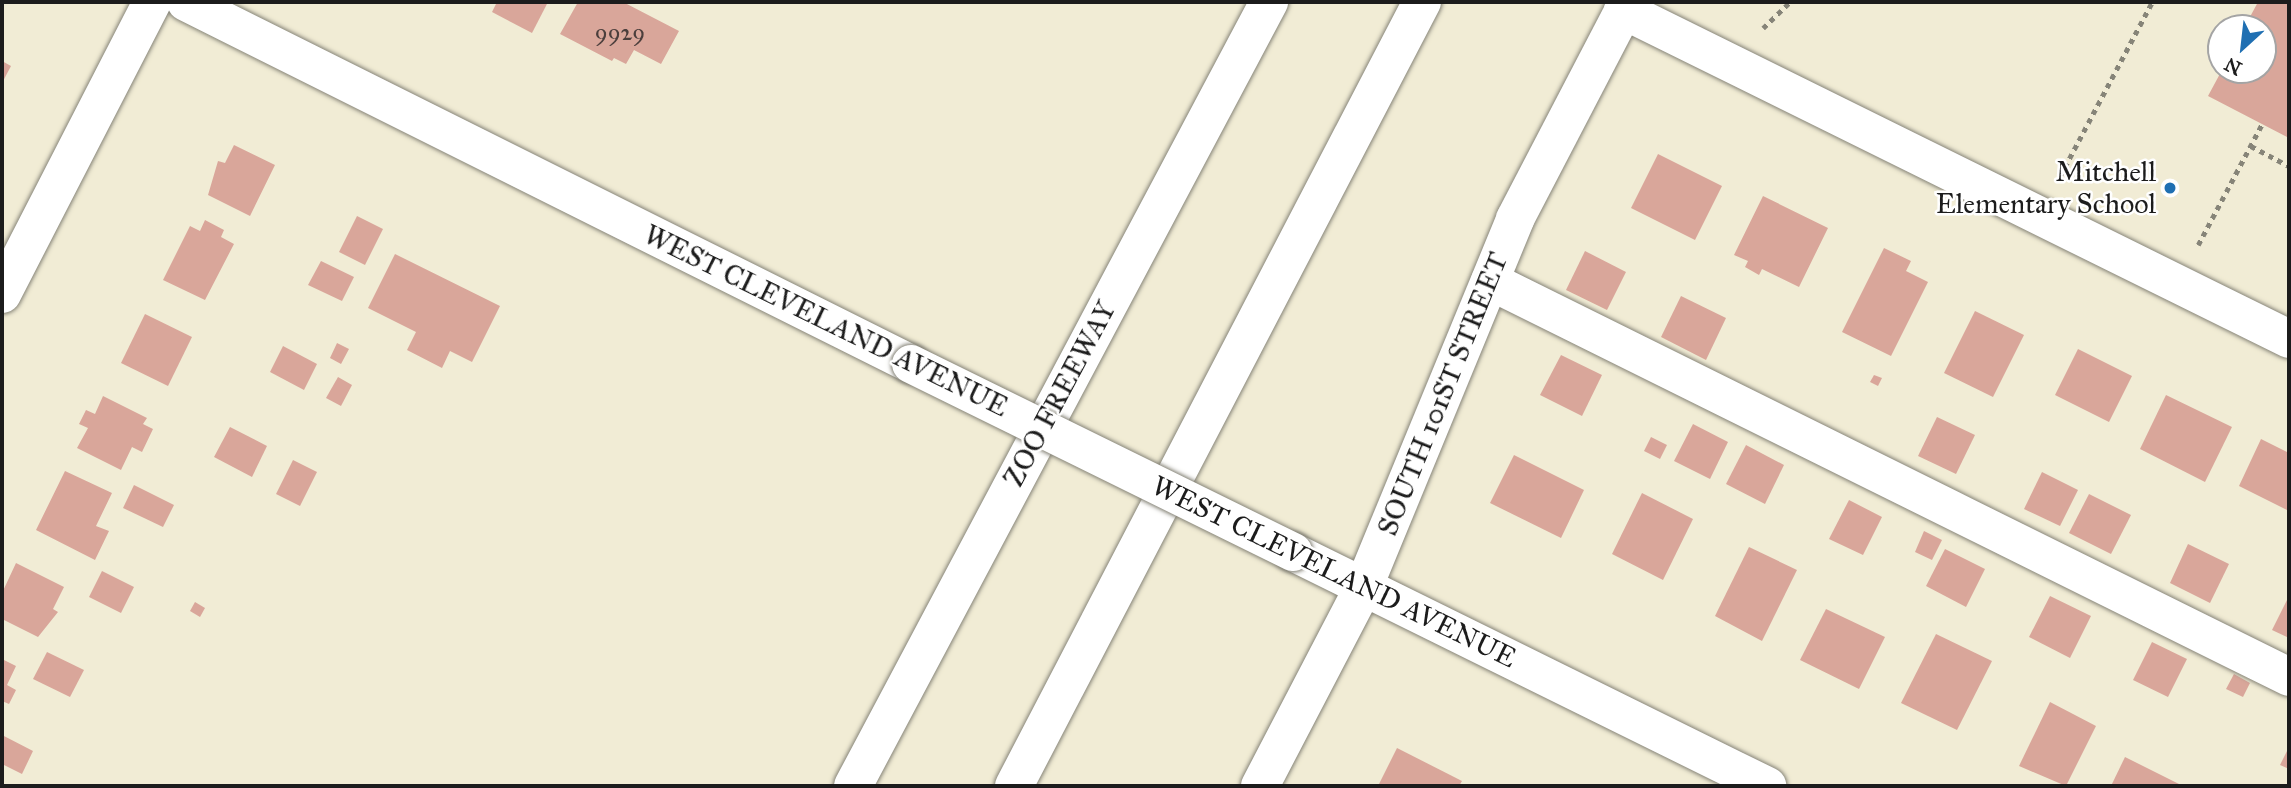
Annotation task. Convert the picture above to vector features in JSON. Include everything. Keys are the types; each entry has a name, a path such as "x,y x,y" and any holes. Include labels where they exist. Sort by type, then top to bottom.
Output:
{"main road":[{"path":"2,294 13,247 152,2"},
{"name":"WEST CLEVELAND AVENUE","path":"186,2 911,364 1767,786"},
{"name":"ZOO FREEWAY","path":"853,786 1269,2"},
{"path":"1014,786 1422,2"},
{"path":"1625,6 2289,339"},
{"name":"SOUTH 101ST STREET","path":"1260,786 1364,586 1515,219 1625,6"},
{"path":"1490,281 2289,677"},
{"path":"844,786 872,746"}],"path":[{"path":"1763,28 1790,2"},
{"path":"2060,176 2152,2"},
{"path":"2198,245 2262,124"},
{"path":"2250,146 2289,166"}],"building":[{"path":"497,2 548,2 532,33 492,12"},
{"path":"578,2 623,2 679,31 661,64 634,50 626,64 614,58 612,61 560,34"},
{"path":"2258,2 2289,2 2289,138 2208,96 2214,84 2277,84 2277,14 2252,14"},
{"path":"2,61 11,66 2,83"},
{"path":"234,145 275,165 250,216 208,195 218,161 225,163"},
{"path":"1658,154 1722,186 1695,240 1631,208"},
{"path":"1763,196 1828,228 1799,287 1762,269 1759,275 1745,267 1748,261 1734,255"},
{"path":"357,216 383,229 365,265 339,252"},
{"path":"205,220 224,230 221,237 234,244 205,300 163,280 190,226 200,231"},
{"path":"1884,248 1911,261 1906,271 1928,282 1891,356 1842,332"},
{"path":"1585,251 1626,272 1607,310 1566,290"},
{"path":"395,254 500,306 472,362 450,351 442,368 407,350 416,332 368,308"},
{"path":"321,261 354,277 342,301 308,285"},
{"path":"1681,296 1726,318 1706,360 1661,337"},
{"path":"1975,311 2024,335 1993,397 1944,373"},
{"path":"145,314 192,337 168,386 121,363"},
{"path":"337,343 349,349 341,364 330,358"},
{"path":"283,346 317,364 304,390 270,372"},
{"path":"2078,349 2132,376 2109,422 2055,395"},
{"path":"1561,355 1602,375 1582,416 1540,395"},
{"path":"1874,375 1882,378 1878,386 1870,382"},
{"path":"338,377 352,385 341,406 326,398"},
{"path":"2166,395 2232,427 2205,482 2140,449"},
{"path":"103,396 147,418 143,424 153,429 142,452 132,447 121,470 77,448 88,428 79,424 86,410 95,414"},
{"path":"1937,417 1975,435 1956,474 1918,456"},
{"path":"1693,424 1728,442 1710,479 1674,461"},
{"path":"230,427 267,446 252,477 214,457"},
{"path":"1651,437 1667,445 1660,459 1644,451"},
{"path":"2261,439 2289,453 2289,511 2239,486"},
{"path":"1746,445 1784,465 1765,504 1726,484"},
{"path":"1514,455 1584,490 1561,538 1490,503"},
{"path":"293,460 317,472 300,506 276,494"},
{"path":"65,471 112,493 96,526 109,531 95,560 36,530"},
{"path":"2042,472 2078,490 2060,526 2024,509"},
{"path":"134,485 174,505 163,527 123,508"},
{"path":"1642,493 1693,519 1663,580 1612,554"},
{"path":"2089,494 2131,515 2111,554 2069,533"},
{"path":"1849,500 1882,517 1863,555 1829,539"},
{"path":"1924,531 1942,540 1932,560 1915,552"},
{"path":"2188,544 2229,564 2210,603 2170,583"},
{"path":"1749,547 1797,570 1762,641 1715,616"},
{"path":"1945,549 1985,569 1966,607 1926,586"},
{"path":"16,563 64,587 53,609 58,612 38,637 2,619 2,593"},
{"path":"102,571 134,587 121,613 89,597"},
{"path":"2050,596 2091,616 2070,658 2029,637"},
{"path":"2289,596 2289,638 2272,630"},
{"path":"195,602 205,608 200,617 190,611"},
{"path":"1826,609 1885,637 1859,689 1800,660"},
{"path":"1936,634 1992,661 1957,730 1901,703"},
{"path":"2152,642 2187,659 2168,697 2133,680"},
{"path":"47,652 84,670 70,697 33,679"},
{"path":"2,659 16,666 7,685 16,690 9,704 2,701"},
{"path":"2234,674 2250,683 2243,697 2226,689"},
{"path":"2050,702 2096,726 2066,786 2019,766"},
{"path":"2,735 33,751 22,774 2,764"},
{"path":"2289,747 2289,769 2280,765"},
{"path":"1397,748 1462,781 1459,786 1378,786"},
{"path":"2125,757 2183,786 2111,786"}],"place":[{"name":"Mitchell Elementary School","path":"2170,188"}]}
